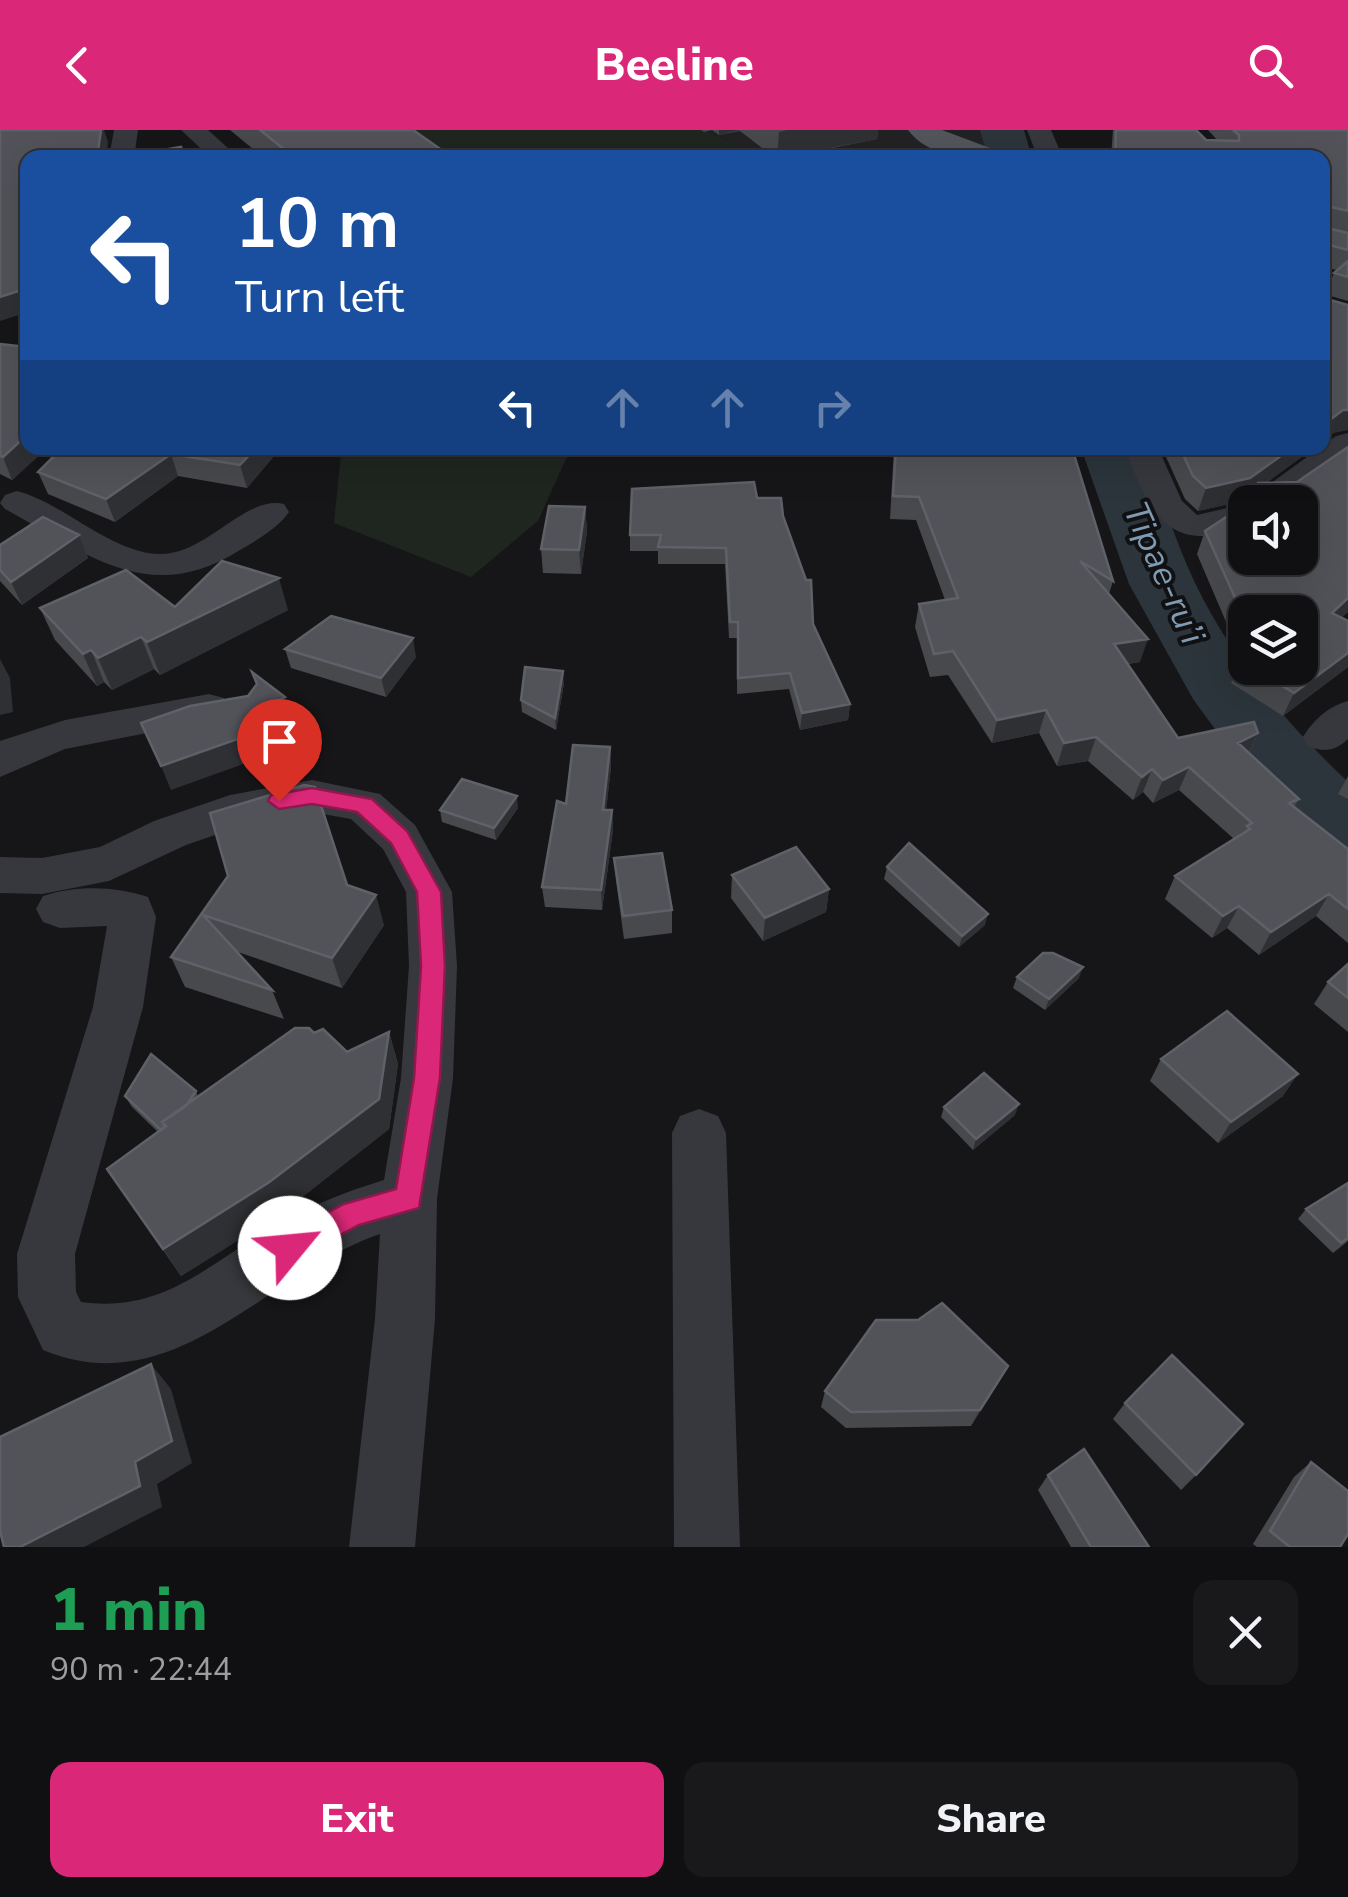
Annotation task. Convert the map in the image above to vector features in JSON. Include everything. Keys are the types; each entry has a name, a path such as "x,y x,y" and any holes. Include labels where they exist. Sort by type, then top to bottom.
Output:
{"main road":[{"path":"928,134 967,150"}],"street":[{"path":"193,130 217,150"},
{"path":"1287,485 1348,443"},
{"path":"1145,455 1160,495 1177,522 1189,528 1217,528 1228,523"},
{"path":"43,475 8,510 135,562 159,566 197,559 271,512"},
{"path":"2,757 39,740 210,708 240,706"},
{"path":"0,875 42,876 109,863 170,833 246,807 312,796 364,805 399,837 429,892 433,966 427,1078 409,1199 405,1319 382,1547"},
{"path":"60,909 121,907 131,910 132,916 118,1007 46,1254 47,1296 64,1329 92,1336 127,1336 180,1319 290,1248 354,1213 409,1199"},
{"path":"698,1133 707,1547"}],"shaded area":[{"path":"405,130 706,130 745,150 425,150"},
{"path":"706,130 1002,130 1008,150 745,150"},
{"path":"341,455 568,455 538,521 471,577 334,523"}],"building":[{"path":"0,130 101,130 98,150 20,150 20,291 0,297"},
{"path":"260,130 413,130 442,150 285,150"},
{"path":"1116,130 1196,130 1206,140 1239,141 1233,130 1348,130 1348,211 1330,207 1330,150 1115,150"},
{"path":"1330,229 1348,233 1348,250 1330,245"},
{"path":"1348,261 1348,277 1334,273"},
{"path":"1330,300 1348,305 1348,410 1330,420"},
{"path":"0,344 20,346 20,441 0,456"},
{"path":"1348,447 1348,598 1332,613 1348,621 1348,653 1318,675 1318,595 1234,595 1205,531 1228,516 1228,575 1318,575 1318,485 1258,485 1297,482"},
{"path":"55,455 170,455 106,499 38,472"},
{"path":"177,455 249,455 240,465"},
{"path":"896,455 1074,455 1113,581 1080,561 1148,639 1114,644 1178,738 1254,722 1258,733 1238,743 1299,799 1289,803 1348,849 1348,909 1329,894 1271,932 1239,906 1223,916 1175,876 1250,829 1247,826 1252,823 1189,767 1163,780 1152,769 1142,777 1096,737 1064,743 1046,710 997,720 953,651 934,654 919,604 958,598 919,497 893,496"},
{"path":"1183,455 1282,455 1250,478 1206,488 1193,476"},
{"path":"754,482 757,498 781,498 783,516 806,580 811,580 813,624 850,704 802,713 790,673 738,678 738,622 730,622 726,548 658,547 661,535 630,535 632,489"},
{"path":"549,506 585,507 579,550 541,549"},
{"path":"43,517 79,535 11,582 0,570 0,545"},
{"path":"222,561 279,578 147,642 141,637 98,658 91,650 83,654 40,608 126,570 175,607"},
{"path":"331,616 413,638 381,678 285,649"},
{"path":"525,667 563,671 555,718 521,700"},
{"path":"252,672 285,697 258,711 266,729 161,766 141,723 190,706 248,696 257,684"},
{"path":"1281,685 1305,685 1294,693"},
{"path":"573,745 610,747 603,810 612,810 601,890 542,887 557,801 566,804"},
{"path":"462,779 517,796 494,828 440,810"},
{"path":"304,785 315,787 347,885 376,895 332,958 203,915 272,990 171,957 228,876 210,813"},
{"path":"909,843 988,914 962,936 887,867"},
{"path":"796,847 829,889 765,918 732,875"},
{"path":"662,853 672,910 623,916 614,858"},
{"path":"1043,953 1053,953 1083,967 1049,999 1017,977"},
{"path":"1348,964 1348,998 1328,982"},
{"path":"1227,1011 1298,1074 1231,1122 1161,1059"},
{"path":"295,1028 309,1028 314,1033 323,1029 347,1052 389,1032 379,1099 268,1183 163,1249 107,1169 166,1126 162,1122"},
{"path":"151,1054 196,1091 186,1106 162,1122 165,1127 161,1130 125,1096"},
{"path":"984,1073 1019,1104 976,1139 944,1107"},
{"path":"1348,1183 1348,1238 1341,1243 1306,1209"},
{"path":"942,1303 1008,1366 980,1410 851,1412 825,1391 876,1320 918,1320"},
{"path":"1172,1355 1243,1424 1196,1475 1125,1403"},
{"path":"151,1364 172,1441 135,1462 140,1486 20,1547 4,1547 0,1531 0,1437"},
{"path":"1084,1449 1149,1547 1091,1547 1048,1475"},
{"path":"1311,1462 1348,1491 1348,1534 1340,1547 1290,1547 1270,1531"}],"waterway":[{"name":"Tipae-ru’i","path":"1002,130 1008,150"},
{"name":"Tipae-ru’i","path":"1114,455 1155,567 1196,648 1268,747 1348,827"}],"route":[{"path":"279,801 312,796 364,805 399,837 429,892 433,966 427,1078 409,1199 354,1213 290,1248"}]}
